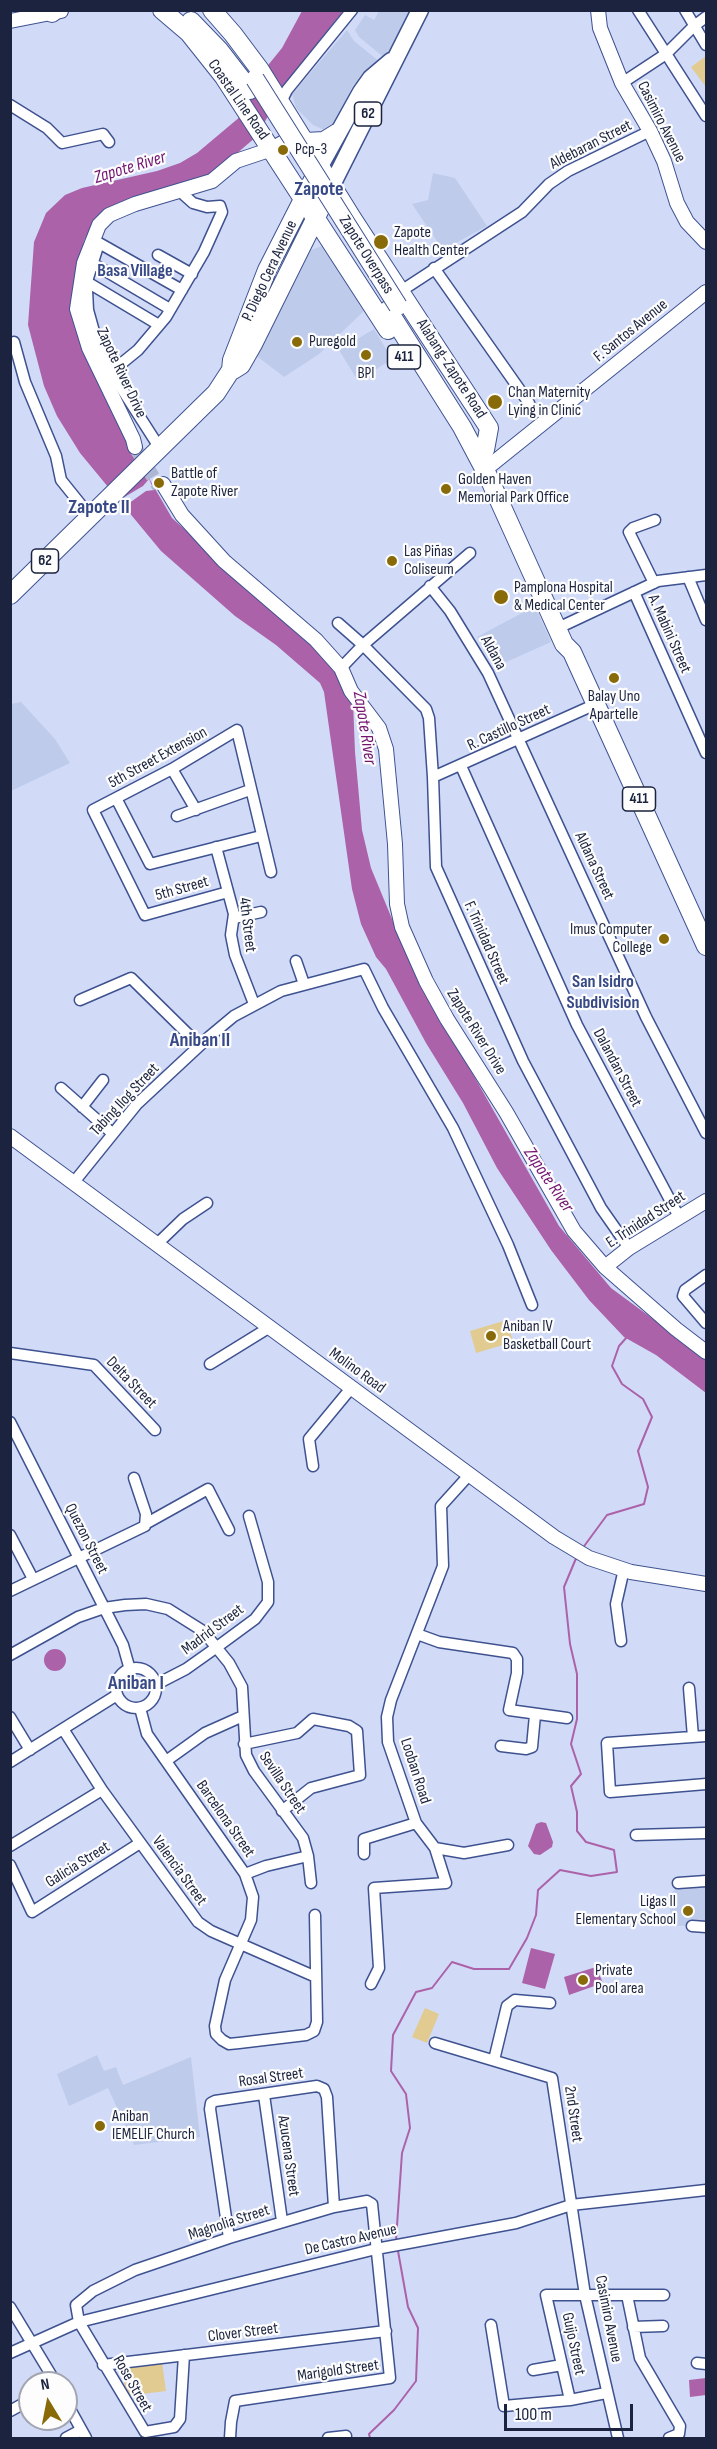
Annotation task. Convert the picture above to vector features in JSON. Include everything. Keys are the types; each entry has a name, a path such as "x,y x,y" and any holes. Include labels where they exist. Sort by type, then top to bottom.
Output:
{"highway":[{"name":"Coastal Line Road","path":"162,10 189,33 240,101 304,199"},
{"name":"Zapote Overpass","path":"178,10 206,34 250,90 466,424"},
{"name":"Zapote Overpass","path":"194,10 213,27 255,79 466,424"},
{"name":"Coastal Line Road","path":"212,10 260,70 309,148"},
{"path":"272,150 295,165 308,158 309,148 337,133"},
{"name":"Alabang-Zapote Road","path":"309,148 489,428 486,459"},
{"name":"P. Diego Cera Avenue","path":"90,516 161,450 216,393 231,370 232,360 267,270 304,199 309,148"},
{"name":"P. Diego Cera Avenue","path":"231,370 241,365 253,344 299,248 325,231 332,185"},
{"name":"Alabang-Zapote Road","path":"304,199 462,449 486,459"},
{"path":"299,248 315,238 327,240 325,231 329,216 334,210 345,211 352,218"},
{"name":"Alabang-Zapote Road","path":"466,424 486,459 561,626 564,644 573,652 706,946"},
{"name":"62","path":"12,591 90,516"}],"main road":[{"name":"P. Diego Cera Avenue","path":"332,185 420,10"},
{"name":"Casimiro Avenue","path":"598,10 600,28 622,83 650,131 669,172 677,203 687,222 706,242"},
{"path":"10,21 56,11"},
{"name":"P. Diego Cera Avenue","path":"337,133 366,84 397,57"},
{"name":"Zapote River Drive","path":"136,444 93,358 79,319 77,297 91,240 103,220 135,204 212,181 236,161 272,150 309,148"},
{"name":"F. Santos Avenue","path":"486,459 633,350 706,292"},
{"name":"Zapote River Drive","path":"162,487 182,515 224,561 316,640 341,668 351,691 380,728 386,749 395,844 397,904 402,927 447,1019 506,1112 564,1217 591,1254 676,1329 706,1352"},
{"name":"Molino Road","path":"10,1136 575,1550 589,1558 624,1569 706,1584"},
{"name":"E. Trinidad Street","path":"605,1267 629,1248 706,1201"}],"street":[{"path":"280,101 352,10"},
{"path":"638,10 706,116"},
{"path":"685,10 706,45"},
{"path":"622,83 666,54 706,17"},
{"path":"10,105 47,128 62,143 102,134 109,141"},
{"name":"Aldebaran Street","path":"401,291 522,212 549,184 568,171 650,131"},
{"path":"111,372 138,350 170,309 204,252 222,208 201,206 186,197 182,190"},
{"path":"161,450 111,372 98,345 90,318 87,282 99,243 182,290"},
{"path":"158,255 192,274"},
{"path":"92,263 170,309"},
{"path":"434,268 529,403"},
{"path":"87,282 159,325"},
{"path":"14,342 25,382 56,456 61,480 90,516"},
{"path":"654,583 629,532 633,528 655,520"},
{"path":"341,668 363,645 470,553"},
{"path":"561,626 662,580 706,575"},
{"path":"687,577 706,620"},
{"name":"Aldana","path":"430,586 472,644 519,740"},
{"name":"A. Mabini Street","path":"634,592 706,753"},
{"name":"F. Trinidad Street","path":"338,623 426,709 433,777 436,858 440,876 523,1061 601,1208 629,1248"},
{"name":"R. Castillo Street","path":"433,777 596,704"},
{"name":"5th Street Extension","path":"145,915 93,810 172,769 237,729 250,790"},
{"name":"Aldana Street","path":"519,740 646,1017 706,1133"},
{"name":"Dalandan Street","path":"461,766 577,1025 679,1217"},
{"path":"172,769 196,810"},
{"path":"177,816 250,790 271,872"},
{"path":"116,798 150,864 261,836"},
{"name":"4th Street","path":"216,848 234,918 231,935 235,955 254,1004"},
{"name":"5th Street","path":"145,915 228,892"},
{"path":"234,918 261,912"},
{"path":"296,961 304,984"},
{"name":"Tabing Ilog Street","path":"74,1182 137,1104 225,1024 254,1004 281,991 364,969 383,1008 453,1128 508,1245 532,1305"},
{"path":"80,1000 131,978 199,1046"},
{"path":"82,1107 103,1080"},
{"path":"61,1088 112,1133"},
{"path":"157,1244 183,1219 207,1203"},
{"path":"706,1275 685,1290 683,1296 706,1323"},
{"path":"210,1364 270,1327"},
{"name":"Delta Street","path":"10,1353 94,1365 155,1430"},
{"path":"313,1467 309,1439 351,1388"},
{"name":"Quezon Street","path":"10,1422 123,1645 130,1670"},
{"name":"Looban Road","path":"371,1984 379,1968 374,1888 446,1883 435,1848 416,1823 388,1742 387,1718 391,1700 444,1566 441,1506 470,1474"},
{"path":"134,1478 147,1523"},
{"path":"10,1591 144,1527 147,1523 208,1489 229,1530"},
{"name":"Madrid Street","path":"155,1685 186,1669 217,1647 255,1618 268,1602 268,1582 249,1516"},
{"path":"10,1535 33,1579"},
{"path":"621,1641 616,1605 624,1569"},
{"name":"Sevilla Street","path":"10,1655 78,1617 104,1608 146,1604 168,1609 203,1631 217,1647 242,1687 246,1755 254,1771 303,1838 311,1883"},
{"path":"417,1634 439,1642 513,1653 517,1659 517,1673 508,1708 513,1712 567,1718"},
{"path":"130,1670 143,1670 153,1679 155,1685 151,1701 140,1708 124,1704 117,1695 117,1682 124,1672 130,1670"},
{"path":"689,1688 693,1737"},
{"path":"10,1762 117,1695"},
{"name":"Barcelona Street","path":"140,1708 147,1734 245,1874 253,1898 251,1920 225,1980 215,2026 216,2034 229,2044 306,2035 314,2031 317,2022 316,1977"},
{"path":"501,1746 526,1749 532,1747 535,1715"},
{"path":"166,1761 205,1733 243,1716"},
{"path":"10,1717 30,1750"},
{"path":"244,1744 297,1733 313,1719 350,1726 357,1731 360,1775 310,1788 282,1811"},
{"name":"Valencia Street","path":"63,1729 102,1790 198,1922 210,1931 316,1977"},
{"path":"706,1736 607,1743 610,1792 706,1784"},
{"path":"10,1846 102,1790"},
{"path":"364,1854 364,1839 416,1823"},
{"path":"636,1835 706,1833"},
{"name":"Galicia Street","path":"10,1865 32,1912 140,1843"},
{"path":"435,1848 464,1853 508,1845"},
{"path":"245,1874 266,1866 308,1856"},
{"path":"678,1883 706,1881"},
{"path":"315,1915 316,1977"},
{"path":"692,1926 706,1927"},
{"path":"494,2060 507,2006 515,2000 550,2004"},
{"name":"2nd Street","path":"435,2043 552,2078 571,2205"},
{"name":"Rosal Street","path":"229,2238 211,2103 215,2101 317,2086 324,2089 327,2097 334,2207"},
{"name":"Azucena Street","path":"264,2095 282,2221"},
{"name":"De Castro Avenue","path":"10,2353 79,2322 376,2249 516,2223 571,2205 706,2190"},
{"name":"Magnolia Street","path":"79,2322 76,2305 93,2291 135,2270 282,2221 334,2207 367,2201 372,2204 376,2249"},
{"name":"Casimiro Avenue","path":"571,2205 585,2295 618,2439"},
{"name":"Marigold Street","path":"230,2439 236,2401 390,2378 376,2249"},
{"name":"Guijo Street","path":"570,2400 546,2295 585,2295"},
{"path":"585,2295 664,2295"},
{"path":"627,2295 640,2358 680,2426 679,2434 669,2439"},
{"path":"10,2307 49,2371"},
{"name":"Rose Street","path":"79,2322 145,2433 174,2427 180,2419 184,2355"},
{"path":"491,2325 504,2406 570,2400 606,2393"},
{"path":"633,2327 663,2326"},
{"name":"Clover Street","path":"104,2365 386,2331"},
{"path":"533,2370 562,2365"},
{"path":"66,2439 83,2434"},
{"path":"328,2439 346,2436"}],"shaded area":[{"path":"302,11 343,11 289,80 256,137 208,178 110,208 95,218 84,241 80,257 86,356 132,449 172,518 327,658 353,702 362,830 371,868 411,965 559,1226 611,1288 706,1358 706,1393 656,1355 624,1337 589,1300 551,1250 497,1168 463,1103 426,1043 386,969 376,957 361,924 352,889 324,692 320,683 276,645 235,616 161,551 80,453 57,416 44,386 28,325 34,242 46,213 65,195 82,188 157,171 180,163 197,153 241,116 269,64 282,48"},
{"path":"379,11 412,11 387,60 359,37 355,30 365,15 374,20"},
{"path":"347,30 354,41 380,62 353,85 338,119 329,132 313,125 296,108 292,94"},
{"path":"706,56 706,87 691,67"},
{"path":"433,173 455,178 487,226 443,250 412,204 428,200"},
{"path":"322,246 327,249 365,310 319,354 284,377 254,354 304,256 311,250"},
{"name":"BPI","path":"374,329 392,359 358,381 339,350"},
{"path":"535,606 551,642 495,667 477,637"},
{"path":"21,702 55,739 70,763 11,791 11,704"},
{"name":"Aniban IV Basketball Court","path":"507,1320 513,1342 476,1353 470,1331"},
{"path":"55,1649 65,1656 66,1660 59,1670 55,1671 45,1664 44,1660 51,1650"},
{"path":"546,1823 553,1842 552,1847 540,1855 534,1854 528,1846 536,1824"},
{"name":"Ligas II Elementary School","path":"706,1883 706,1925 674,1926 667,1898 680,1884"},
{"path":"531,1948 555,1954 545,1989 522,1983"},
{"name":"Private Pool area","path":"596,1967 603,1983 569,1995 564,1977"},
{"path":"425,2008 439,2014 427,2043 412,2037"},
{"path":"97,2055 104,2071 116,2067 123,2085 191,2057 200,2137 134,2145 108,2088 69,2106 57,2074"},
{"path":"162,2362 166,2391 126,2396 122,2367"},
{"path":"706,2378 706,2395 690,2397 689,2380"}],"pier":[{"path":"149,479 154,490 146,491 121,509 116,502 143,486"}],"waterway":[{"path":"582,1549 607,1515 644,1504 648,1487 638,1451 652,1417 643,1399 622,1384 612,1366 619,1346 627,1337"},
{"path":"396,2240 402,2153 410,2128 406,2094 391,2071 393,2035 416,1992 432,1988 452,1962 474,1969 509,1969 527,1938 536,1915 538,1890 560,1870 591,1876 617,1872 614,1850 586,1842 577,1831 577,1812 571,1786 581,1774 571,1744 577,1719 577,1674 570,1644 564,1587 577,1556"},
{"path":"370,2438 369,2434 394,2410 416,2381 418,2328 408,2307 398,2251"}],"tunnel":[{"path":"135,447 159,487"}],"place":[{"name":"Pcp-3","path":"283,150"},
{"name":"Zapote Health Center","path":"381,242"},
{"name":"Puregold","path":"297,342"},
{"name":"BPI","path":"366,355"},
{"name":"Chan Maternity Lying in Clinic","path":"495,402"},
{"name":"Battle of Zapote River","path":"159,483"},
{"name":"Golden Haven Memorial Park Office","path":"446,489"},
{"name":"Las Piñas Coliseum","path":"392,561"},
{"name":"Pamplona Hospital & Medical Center","path":"501,597"},
{"name":"Balay Uno Apartelle","path":"614,678"},
{"name":"Imus Computer College","path":"664,939"},
{"name":"Aniban IV Basketball Court","path":"491,1336"},
{"name":"Ligas II Elementary School","path":"688,1911"},
{"name":"Private Pool area","path":"583,1980"},
{"name":"Aniban IEMELIF Church","path":"100,2126"}],"district":[{"name":"Zapote","path":"319,190"},
{"name":"Basa Village","path":"135,271"},
{"name":"Zapote II","path":"99,508"},
{"name":"San Isidro Subdivision","path":"603,992"},
{"name":"Aniban II","path":"200,1041"},
{"name":"Aniban I","path":"136,1684"}],"water label":[{"name":"Zapote River","path":"130,168"},
{"name":"Zapote River","path":"364,728"},
{"name":"Zapote River","path":"548,1180"}]}
